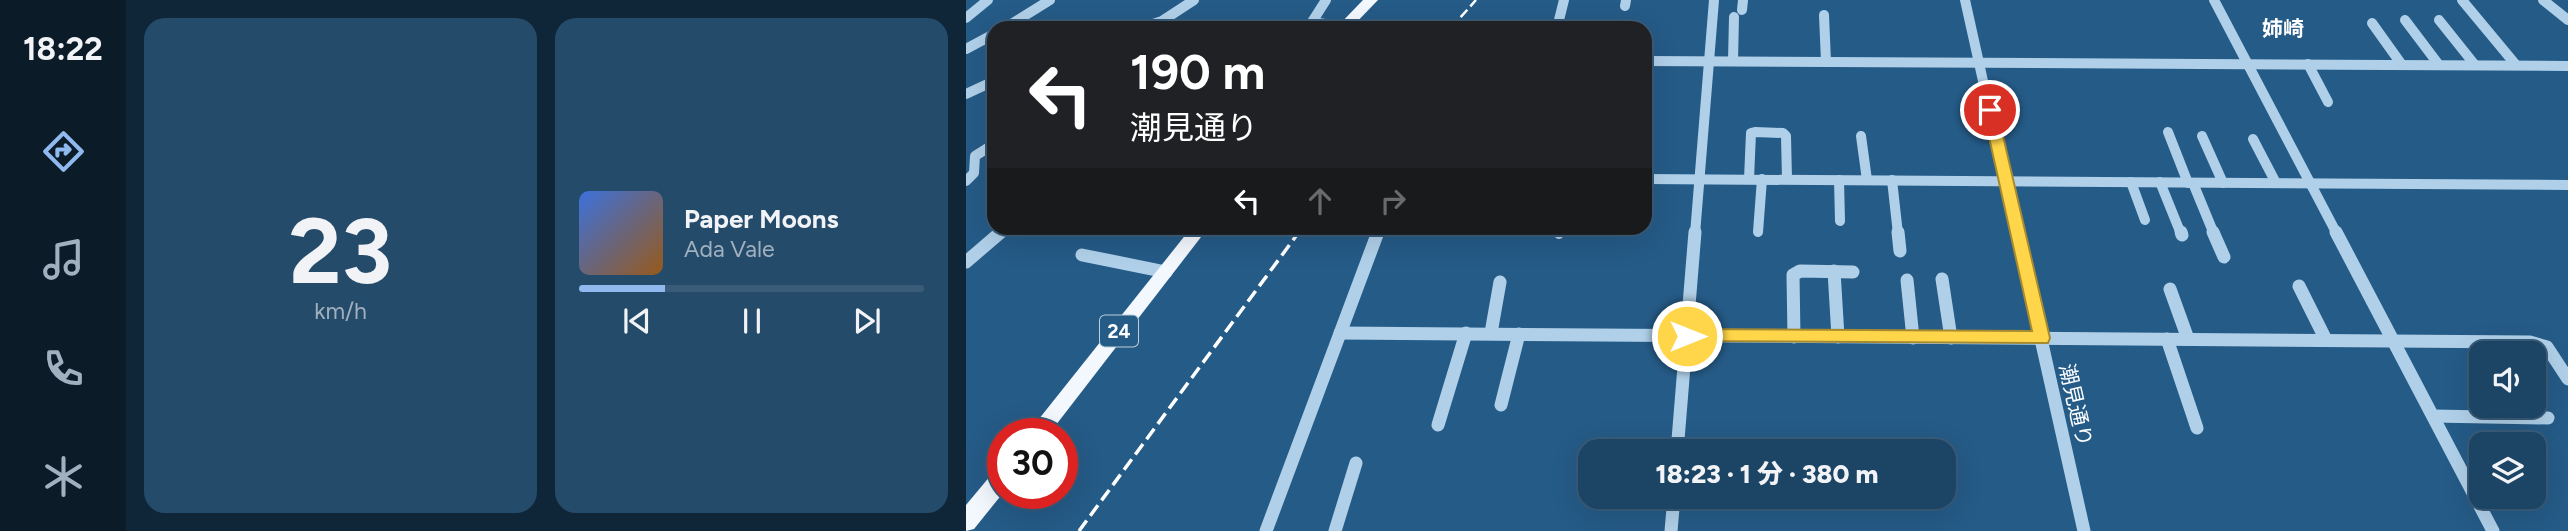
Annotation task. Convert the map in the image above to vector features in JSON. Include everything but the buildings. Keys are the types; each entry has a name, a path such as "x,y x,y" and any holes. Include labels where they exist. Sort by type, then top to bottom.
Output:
{"main road":[{"path":"1350,21 1371,0"},
{"name":"24","path":"1050,418 1195,235"},
{"path":"966,522 987,496"}],"street":[{"path":"966,11 979,0"},
{"path":"966,18 988,0"},
{"path":"1016,21 1049,0"},
{"path":"1162,21 1194,0"},
{"path":"1313,21 1326,0"},
{"path":"1559,21 1564,0"},
{"path":"1678,439 1714,0"},
{"name":"潮見通り","path":"1965,0 2084,531"},
{"path":"2214,0 2493,531"},
{"path":"2462,0 2516,65"},
{"path":"2543,0 2568,20"},
{"path":"1733,61 1740,9"},
{"path":"1824,15 1826,62"},
{"path":"2405,20 2439,65"},
{"path":"2440,20 2474,65"},
{"path":"2372,23 2402,65"},
{"path":"966,49 987,38"},
{"path":"1652,61 2568,66"},
{"path":"2308,64 2328,102"},
{"path":"967,95 987,85"},
{"path":"2168,132 2224,257"},
{"path":"1758,232 1751,134 1783,133 1786,136 1787,180"},
{"path":"1861,136 1867,180"},
{"path":"2202,136 2222,183"},
{"path":"2253,139 2276,183"},
{"path":"966,181 974,173 975,156 987,148"},
{"path":"1652,179 2568,185"},
{"path":"1839,180 1840,222"},
{"path":"1892,180 1900,251"},
{"path":"2131,182 2145,220"},
{"path":"2160,183 2182,235"},
{"path":"966,262 997,235"},
{"path":"1266,531 1376,235"},
{"path":"1082,255 1166,272"},
{"path":"1794,337 1793,275 1800,271 1853,272"},
{"path":"1834,271 1838,337"},
{"path":"1942,279 1951,338"},
{"path":"1907,280 1913,338"},
{"path":"1491,333 1500,282"},
{"path":"2299,286 2326,340"},
{"path":"2170,289 2188,339"},
{"path":"1340,333 2539,344 2547,347 2568,379"},
{"path":"1437,425 1466,333"},
{"path":"1501,405 1519,334"},
{"path":"2167,339 2197,428"},
{"path":"2433,416 2548,418"},
{"path":"1335,531 1356,463"},
{"path":"1671,531 1673,509"}],"railway":[{"path":"1457,21 1476,0"},
{"path":"1079,531 1297,235"}],"district":[{"name":"姉崎","path":"2283,28"}],"route":[{"path":"1687,336 2042,338 1990,110"}]}
